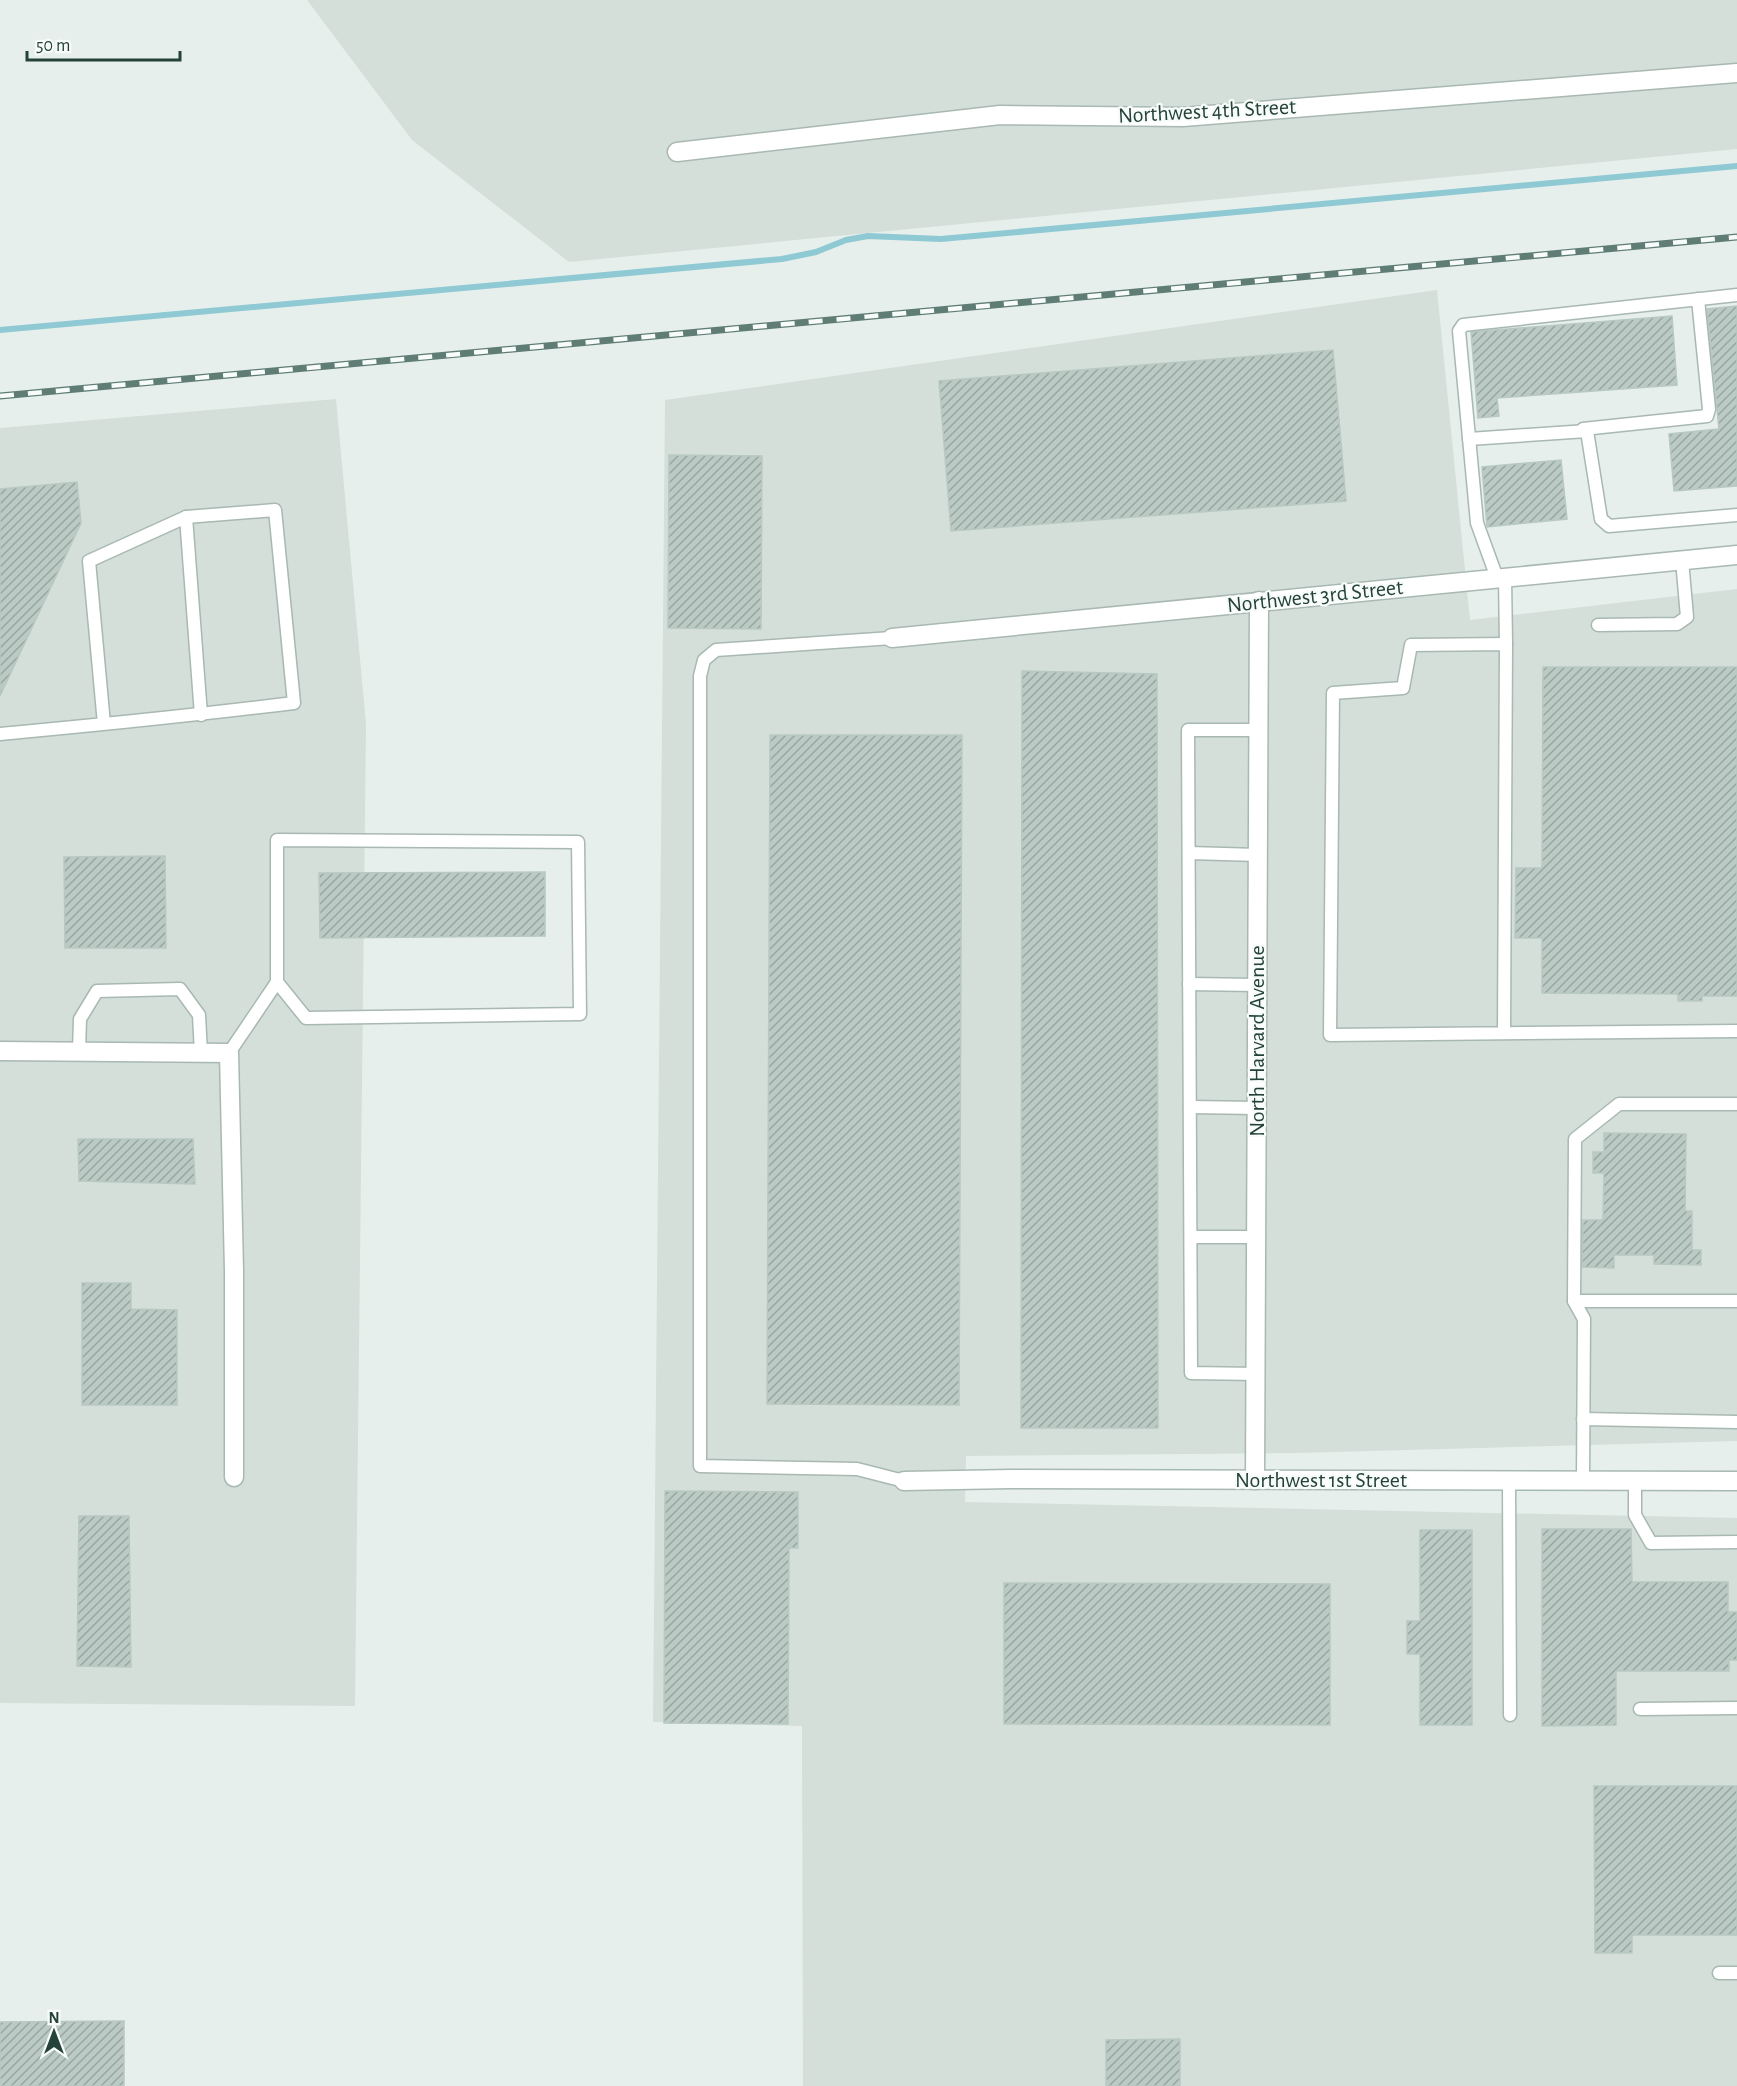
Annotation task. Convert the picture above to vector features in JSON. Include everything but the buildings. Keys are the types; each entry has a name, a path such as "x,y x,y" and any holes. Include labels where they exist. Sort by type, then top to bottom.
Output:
{"street":[{"name":"Northwest 4th Street","path":"677,152 1000,114 1183,117 1737,73"},
{"name":"Northwest 3rd Street","path":"892,638 1737,555"},
{"name":"North Harvard Avenue","path":"1255,1480 1259,601"},
{"path":"0,1051 229,1053 234,1271 234,1477"},
{"name":"Northwest 1st Street","path":"904,1482 1737,1481"}],"lane":[{"path":"1504,1033 1506,644 1501,577 1477,523 1459,331 1463,326 1737,295"},
{"path":"1469,439 1707,416 1709,409 1698,299"},
{"path":"1583,429 1589,434 1601,519 1604,524 1737,515"},
{"path":"0,734 104,724 201,714 294,703 275,510 186,517 89,561 104,724"},
{"path":"186,517 201,714"},
{"path":"1598,625 1677,624 1687,617 1682,560"},
{"path":"892,638 716,650 704,660 700,676 700,1466 857,1469 904,1482"},
{"path":"1506,644 1412,645 1403,688 1333,693 1330,1035 1737,1031"},
{"path":"1256,1374 1191,1373 1188,730 1258,730"},
{"path":"229,1053 278,982 277,840 578,842 580,1014 306,1018 278,982"},
{"path":"1189,854 1258,855"},
{"path":"1190,984 1257,985"},
{"path":"79,1051 80,1019 97,991 180,989 200,1015 201,1053"},
{"path":"1583,1481 1584,1319 1574,1301 1575,1139 1619,1104 1737,1104"},
{"path":"1190,1107 1257,1108"},
{"path":"1191,1237 1256,1238"},
{"path":"1574,1301 1737,1301"},
{"path":"1584,1419 1737,1422"},
{"path":"1509,1481 1510,1715"},
{"path":"1635,1481 1635,1515 1651,1543 1737,1542"},
{"path":"1640,1709 1737,1708"},
{"path":"1719,1973 1737,1973"}],"shaded area":[{"path":"307,0 1737,0 1737,149 569,262 412,140"},
{"path":"1437,290 1470,620 1737,589 1737,1441 1296,1453 966,1456 965,1502 1737,1518 1737,2086 803,2086 802,1726 653,1722 665,400"},
{"path":"336,399 366,724 355,1706 0,1703 0,428"}],"waterway":[{"path":"0,330 782,259 816,252 846,240 868,236 941,239 1737,166"}],"railway":[{"path":"0,396 1737,237"}]}
